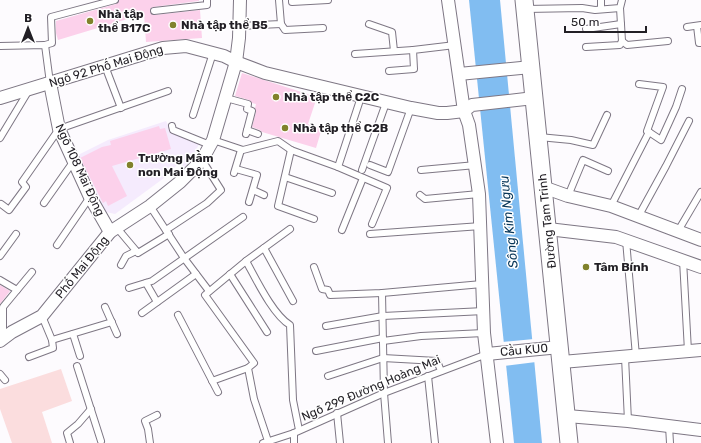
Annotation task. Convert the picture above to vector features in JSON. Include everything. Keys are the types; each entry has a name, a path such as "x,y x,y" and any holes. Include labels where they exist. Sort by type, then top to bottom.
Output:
{"main road":[{"name":"Đường Tam Trinh","path":"524,4 524,67 527,99 538,137 548,229 555,352 567,416 569,443"}],"street":[{"name":"Phố Mai Động","path":"2,339 42,316 113,230 150,206 180,182 202,160 212,143 236,62 240,0"},
{"path":"448,0 464,111 469,125 480,194 484,333 497,443"},
{"name":"Ngõ 92 Phố Mai Động","path":"0,98 163,48 186,46 224,56 265,73 361,97 447,114 464,111"},
{"path":"459,74 524,67"},
{"name":"Ngõ 108 Mai Động","path":"50,83 59,129 90,197 113,230"},
{"path":"464,111 472,105 477,104 527,99"},
{"path":"543,187 568,196 611,206 701,240"},
{"path":"548,229 616,237 701,267"},
{"name":"Cầu KU0","path":"487,354 501,352 555,352 631,356 701,350"},
{"path":"567,416 628,421 701,430"}],"lane":[{"path":"0,46 52,43 51,17 115,0"},
{"path":"154,11 207,5 207,0"},
{"path":"279,0 281,24 285,30 323,28"},
{"path":"292,0 292,2 328,0"},
{"path":"601,0 601,9"},
{"path":"586,47 620,45 622,41 620,8 622,0"},
{"path":"524,4 601,9 620,8"},
{"path":"239,26 281,24"},
{"path":"369,24 392,32 394,51"},
{"path":"586,29 621,24"},
{"path":"687,27 699,26 699,43 701,43"},
{"path":"622,41 627,45 668,41"},
{"path":"45,44 50,83"},
{"path":"355,54 413,50 455,45"},
{"path":"389,71 414,69 413,50"},
{"path":"193,116 214,53"},
{"path":"105,66 121,108"},
{"path":"639,84 663,87 646,131 661,140 676,107 682,89"},
{"path":"0,138 30,88"},
{"path":"1,204 9,210 26,186 22,182 59,129 168,91"},
{"path":"338,167 361,97"},
{"path":"226,98 248,104 247,109 252,111 247,132 258,134"},
{"path":"362,170 386,102"},
{"path":"370,165 388,172 411,108"},
{"path":"538,137 571,140 593,145 607,115"},
{"path":"638,217 689,121"},
{"path":"172,126 173,130 212,143 241,150 278,141 291,150 338,167 387,188 372,224"},
{"path":"611,206 649,132"},
{"path":"241,150 235,171 257,175 249,202"},
{"path":"291,150 278,206 314,219"},
{"path":"121,265 126,256 136,251 138,253 207,203 221,190 202,160"},
{"path":"568,196 583,160 608,171"},
{"path":"44,203 74,162"},
{"path":"421,170 476,165"},
{"path":"285,177 332,193"},
{"path":"342,230 363,178"},
{"path":"253,190 264,195"},
{"path":"678,231 701,192"},
{"path":"420,195 425,199 480,194"},
{"path":"57,245 90,197"},
{"path":"150,206 254,363 248,368 212,381"},
{"path":"129,288 152,281 243,217"},
{"path":"370,234 481,226"},
{"path":"207,293 246,261 290,229"},
{"path":"113,230 136,251"},
{"path":"0,256 16,234"},
{"path":"626,240 631,356 628,421"},
{"path":"264,248 292,301"},
{"path":"683,260 688,351"},
{"path":"246,261 273,307 285,322 290,325 293,400 296,432 294,443"},
{"path":"314,267 322,289 328,290 330,295 382,293 482,284"},
{"path":"2,339 3,307 32,272"},
{"path":"142,312 196,274"},
{"path":"230,274 267,332"},
{"path":"0,280 17,290"},
{"path":"146,283 157,302"},
{"path":"382,293 384,393 388,443"},
{"path":"105,307 117,334"},
{"path":"326,326 383,316 484,311"},
{"path":"178,315 218,392"},
{"path":"29,357 53,348 52,340 42,316"},
{"path":"52,340 112,322"},
{"path":"316,351 383,339 484,333"},
{"path":"73,334 80,356"},
{"name":"Ngõ 299 Đường Hoàng Mai","path":"265,442 296,432 384,393 487,354"},
{"path":"328,376 383,358 437,361 440,371"},
{"path":"77,366 101,441"},
{"path":"248,368 265,442"},
{"path":"0,374 5,380"},
{"path":"428,376 435,443"},
{"path":"70,443 67,433 78,424 91,409"},
{"path":"337,413 340,443"},
{"path":"150,443 145,421 157,415"},
{"path":"669,426 670,443"}],"shaded area":[{"name":"Trường Mầm non Mai Động","path":"166,121 171,131 200,142 193,156 184,168 180,162 164,178 115,214 106,212 95,197 78,155 108,140"},
{"path":"61,369 72,401 42,412 52,443 12,443 0,409 0,389"}],"water":[{"name":"Sông Kim Ngưu","path":"469,0 500,0 542,443 514,443"}],"pier":[{"path":"534,339 536,362 504,366 502,342"}],"building":[{"path":"119,0 199,0 153,7 150,11 151,14 155,15 200,10 202,38 146,42 144,14 58,40 56,33 56,21 116,4"},
{"path":"242,73 317,97 308,124 322,128 316,148 262,132 252,127 256,112 256,104 249,100 235,96"},
{"path":"159,126 160,129 165,128 171,149 112,166 127,196 108,206 106,201 103,203 80,158 102,147 111,145 110,141"},
{"path":"0,285 10,291 0,304"}],"place":[{"name":"Nhà tập thể B17C","path":"90,21"},
{"name":"Nhà tập thể B5","path":"173,25"},
{"name":"Nhà tập thể C2C","path":"276,97"},
{"name":"Nhà tập thể C2B","path":"285,128"},
{"name":"Trường Mầm non Mai Động","path":"130,165"},
{"name":"Tâm Bính","path":"586,267"}]}
